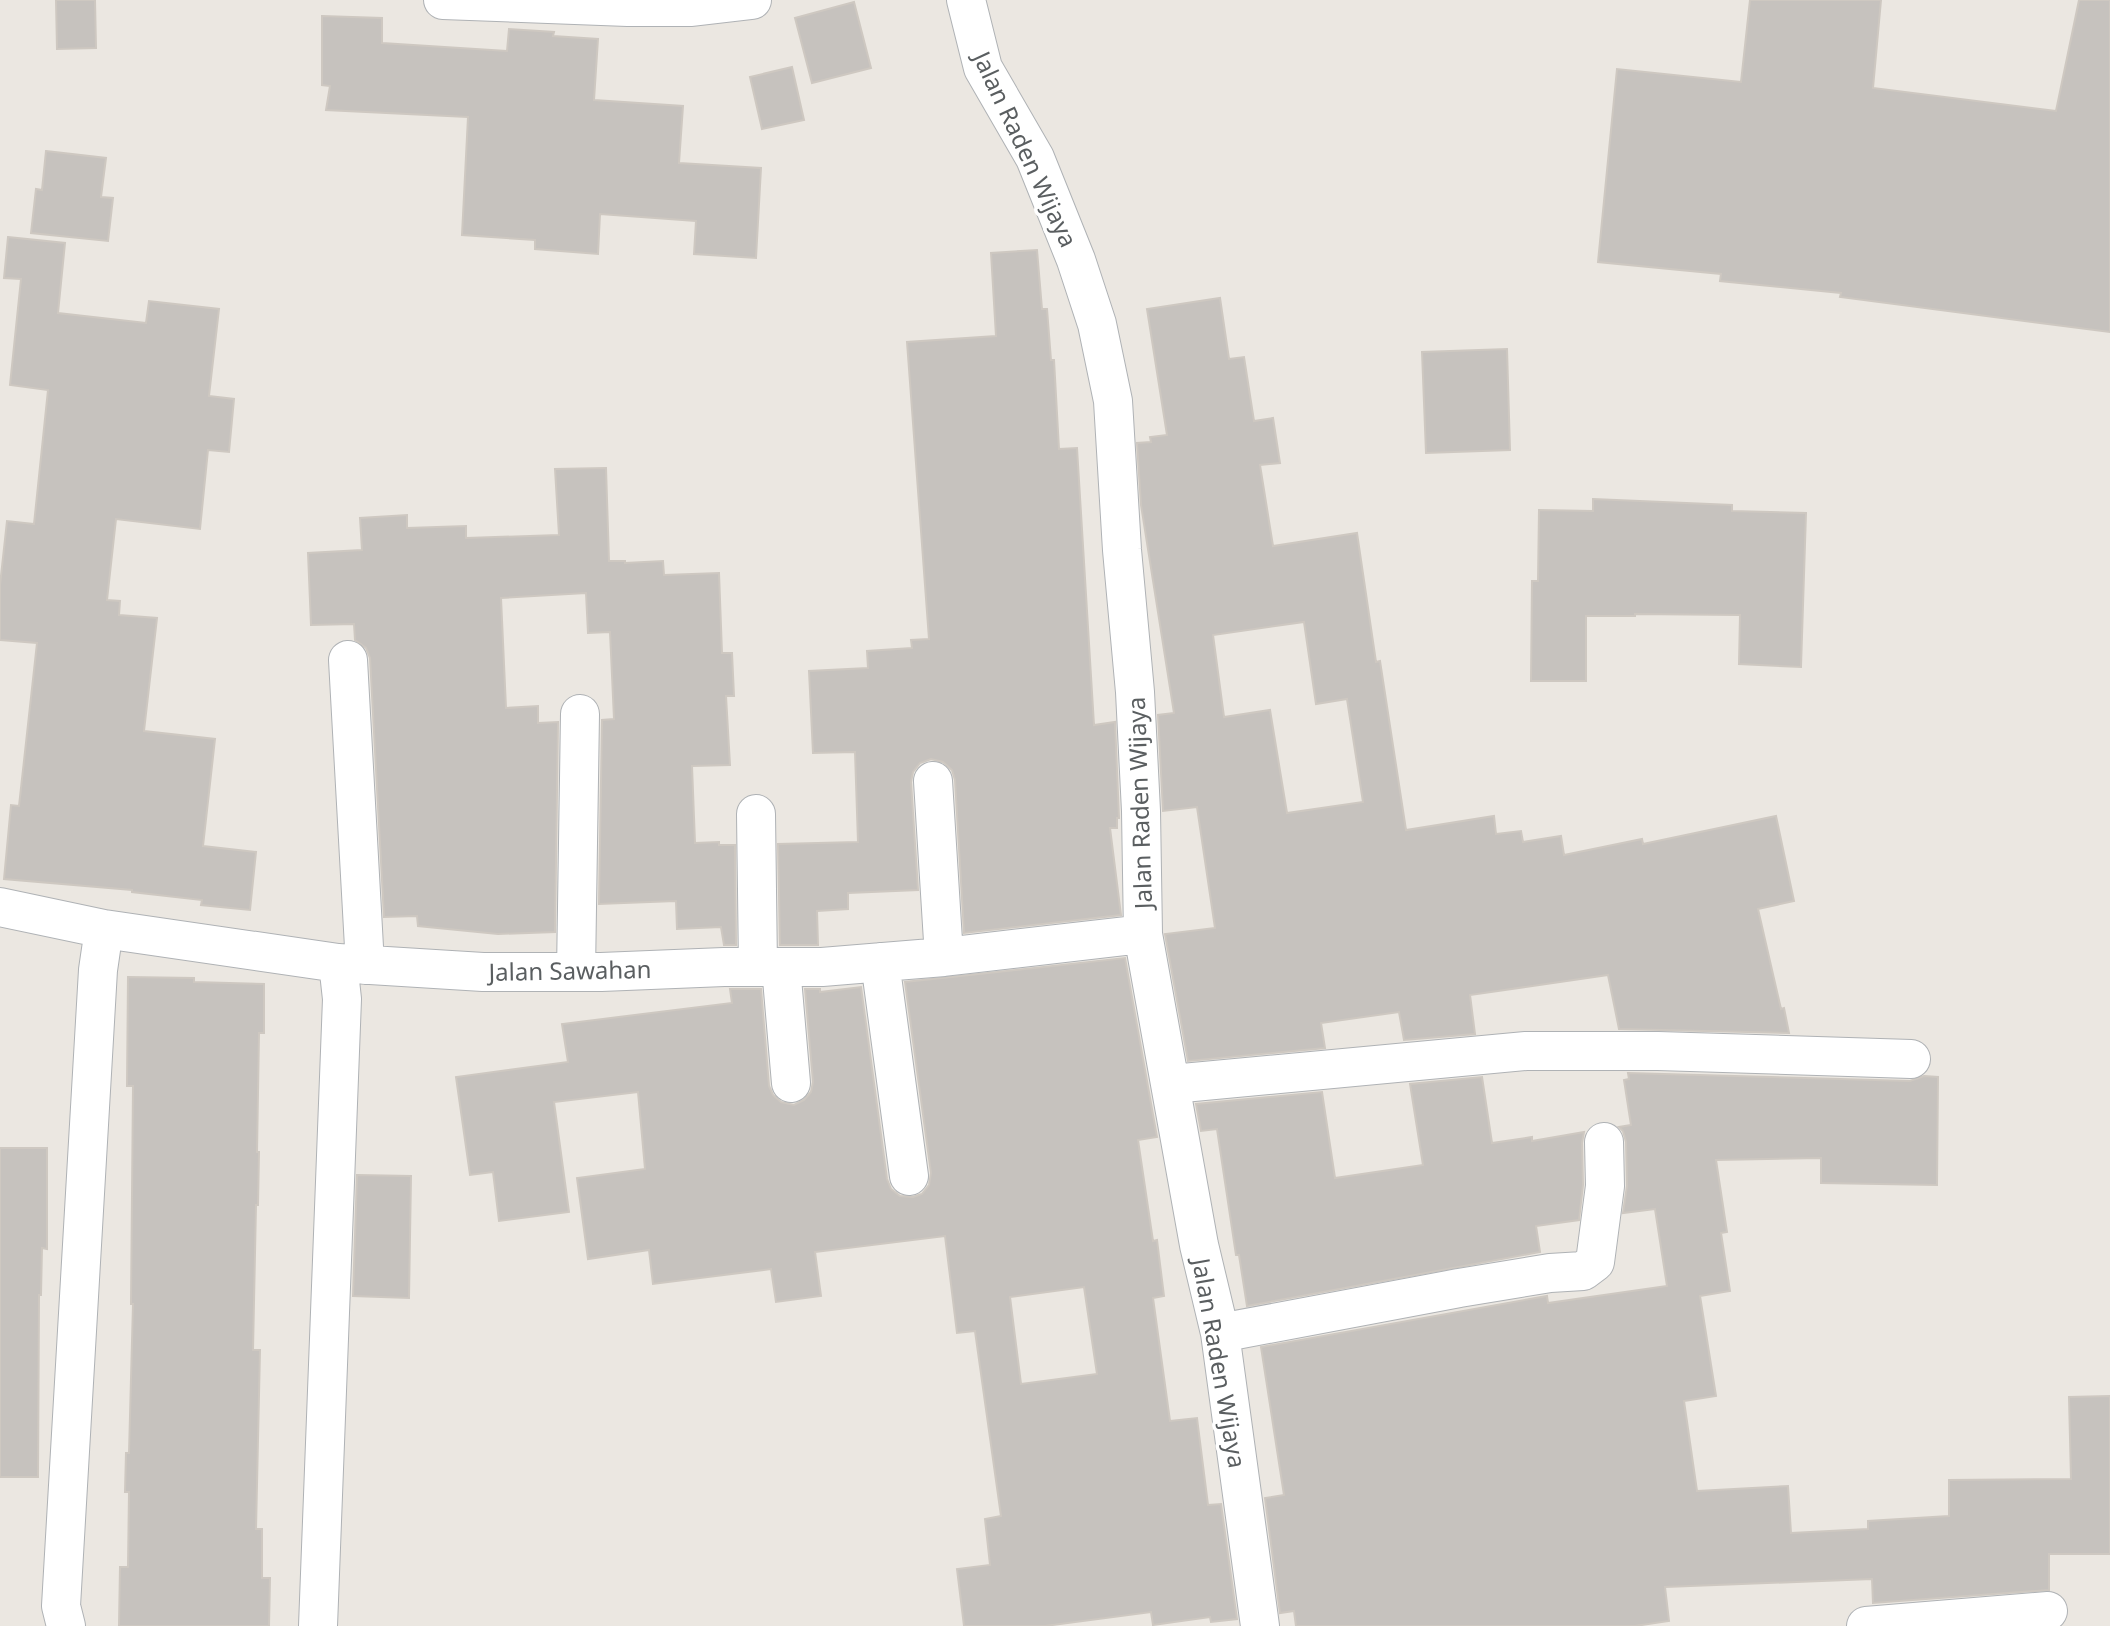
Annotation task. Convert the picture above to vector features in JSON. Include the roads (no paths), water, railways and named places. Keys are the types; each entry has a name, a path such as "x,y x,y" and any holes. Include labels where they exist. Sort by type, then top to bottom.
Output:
{"street":[{"path":"443,0 692,7 752,0"},
{"name":"Jalan Raden Wijaya","path":"966,0 983,68 1035,158 1076,260 1097,324 1113,401 1122,550 1135,692 1143,934 1199,1245 1220,1333 1260,1626"},
{"path":"318,1626 342,999 351,964 348,660"},
{"path":"576,972 580,713"},
{"path":"933,781 944,957"},
{"path":"755,814 769,967 791,1083"},
{"name":"Jalan Sawahan","path":"0,907 104,929 351,964 483,972 822,967 944,957 1143,934"},
{"path":"66,1626 61,1606 98,970 104,929"},
{"path":"880,962 909,1176"},
{"path":"1172,1084 1526,1051 1658,1051 1911,1059"},
{"path":"1220,1333 1459,1288 1550,1273 1583,1271 1595,1262 1605,1186 1604,1142"},
{"path":"1866,1626 2048,1611"}]}
